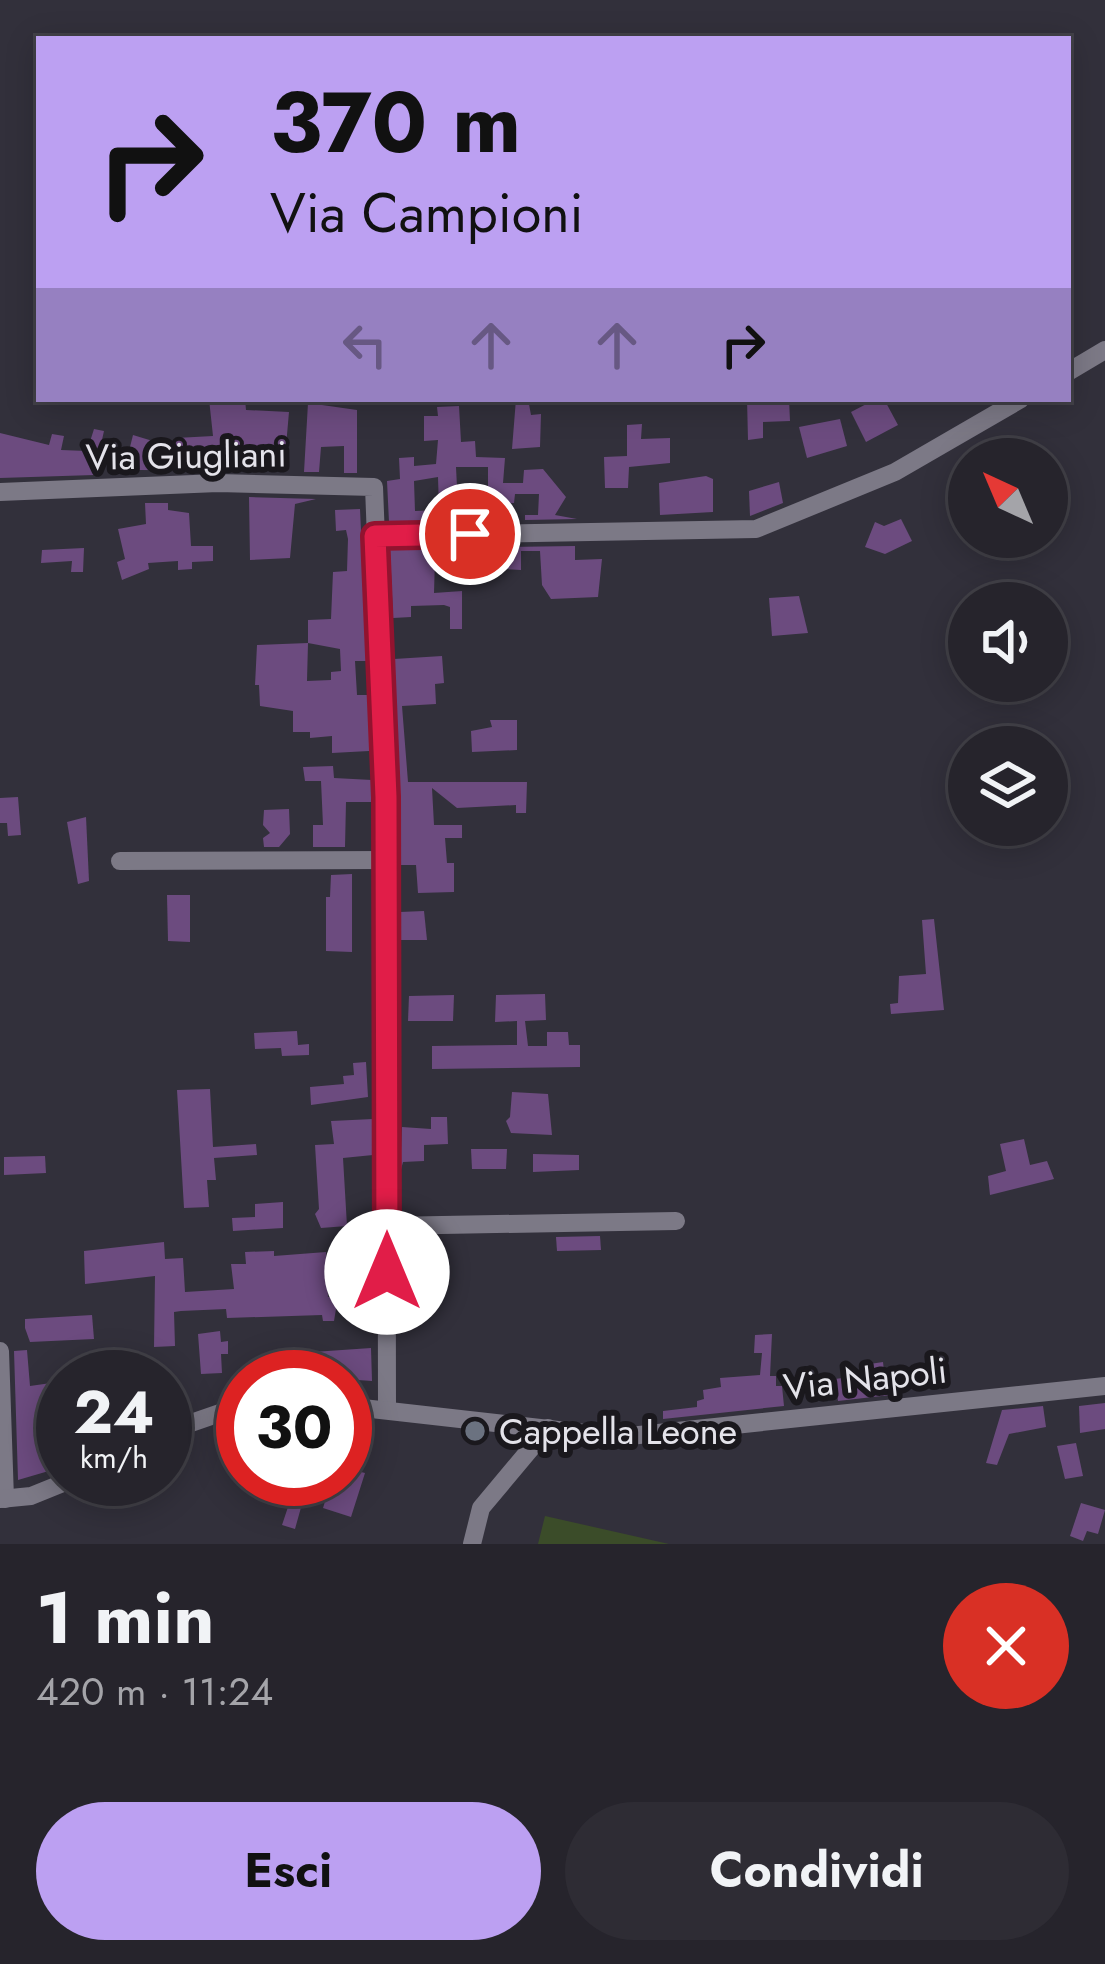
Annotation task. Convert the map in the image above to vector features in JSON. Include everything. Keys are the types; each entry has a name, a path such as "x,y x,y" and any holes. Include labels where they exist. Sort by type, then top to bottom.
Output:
{"street":[{"path":"1071,370 1105,350"},
{"path":"387,1409 386,860 375,536 757,529 895,472 1016,402"},
{"name":"Via Giugliani","path":"0,492 218,483 374,487 375,536"},
{"path":"120,861 386,860"},
{"path":"387,1226 676,1221"},
{"path":"0,1351 3,1499 36,1494"},
{"name":"Via Napoli","path":"372,1408 620,1437 1105,1386"},
{"path":"472,1544 481,1508 548,1428"}],"green space":[{"path":"545,1516 669,1544 538,1544"}],"building":[{"path":"209,402 245,402 246,410 289,412 286,446 277,446 275,471 139,470 139,464 126,463 133,435 156,442 154,459 176,457 176,438 213,436"},
{"path":"516,402 529,402 531,415 541,414 540,447 512,449"},
{"path":"747,402 789,402 790,421 763,422 763,438 748,440"},
{"path":"870,402 886,402 898,425 866,442 851,412"},
{"path":"308,403 357,410 357,473 344,473 344,446 321,447 319,472 304,472"},
{"path":"459,406 461,442 475,441 476,457 505,458 503,483 523,483 524,470 543,469 566,497 555,515 577,519 525,520 525,515 538,515 539,494 515,494 514,503 496,504 495,510 452,512 453,521 389,522 387,481 400,479 399,458 414,457 414,466 436,464 438,440 424,441 424,416 438,416 437,407","holes":["456,467 488,467 488,487 457,487","438,477 439,510 415,511 414,481"]},
{"path":"840,419 847,446 807,458 799,427"},
{"path":"642,424 641,439 670,438 670,463 629,467 628,488 605,488 604,457 627,456 627,425"},
{"path":"94,429 104,431 94,475 0,478 0,433 49,445 52,434 64,436 61,450 87,451"},
{"path":"713,479 713,512 660,515 659,483"},
{"path":"779,482 783,503 750,516 749,491"},
{"path":"249,497 316,499 295,504 290,558 250,560"},
{"path":"145,503 168,503 168,510 189,513 191,546 213,546 213,561 192,562 192,569 178,570 178,561 148,563 149,569 122,580 117,562 125,559 118,529 146,524"},
{"path":"360,509 367,661 355,661 357,695 369,695 369,751 332,753 332,736 310,738 310,732 293,732 293,711 260,706 259,685 255,685 257,645 308,643 308,620 331,619 333,572 347,571 348,539 346,530 336,531 335,510","holes":["308,643 340,649 341,671 331,672 331,680 307,681"]},
{"path":"901,519 912,541 885,554 865,547 875,522 884,526"},
{"path":"575,546 575,560 602,559 598,597 551,599 542,585 540,551 521,551 521,570 505,569 505,558 498,557 498,551 453,552 453,558 435,558 434,593 462,591 462,629 450,629 450,607 444,605 411,606 411,617 393,618 390,549"},
{"path":"84,548 83,572 71,572 72,561 41,563 42,550"},
{"path":"799,596 808,633 772,636 769,598"},
{"path":"442,656 444,683 435,684 436,704 402,706 408,782 527,782 526,813 516,813 516,805 457,808 432,788 434,825 462,825 462,838 445,838 447,863 454,863 454,892 418,893 416,865 400,865 394,659"},
{"path":"490,720 517,720 517,750 472,752 471,731 492,727"},
{"path":"333,766 334,778 372,780 373,802 346,802 345,847 313,847 313,825 323,825 321,781 305,781 303,767"},
{"path":"18,797 21,835 8,836 7,823 0,823 0,798"},
{"path":"289,809 290,834 279,847 264,847 263,838 270,833 263,825 264,810"},
{"path":"86,817 89,881 78,884 67,822"},
{"path":"352,874 352,952 326,951 331,875"},
{"path":"167,895 190,895 190,942 168,941"},
{"path":"424,911 427,940 400,940 400,912"},
{"path":"934,919 944,1010 891,1014 890,1004 898,1003 899,976 926,974 922,920"},
{"path":"545,994 546,1020 525,1021 528,1046 547,1046 547,1032 568,1032 569,1045 580,1045 580,1067 432,1069 432,1046 517,1045 517,1021 495,1022 496,995"},
{"path":"454,995 453,1021 408,1021 409,996"},
{"path":"297,1031 298,1045 309,1044 309,1055 282,1056 281,1048 255,1049 254,1033"},
{"path":"366,1062 368,1097 311,1105 310,1087 344,1084 343,1076 354,1075 353,1063"},
{"path":"210,1089 213,1147 256,1144 257,1155 214,1158 216,1180 207,1180 209,1207 184,1208 177,1090"},
{"path":"512,1092 548,1094 552,1135 511,1133 506,1121"},
{"path":"431,1117 447,1117 448,1144 424,1145 424,1161 403,1162 400,1173 402,1127 431,1129"},
{"path":"373,1119 373,1155 343,1158 347,1226 321,1228 315,1214 319,1209 315,1145 334,1144 331,1121"},
{"path":"1024,1139 1030,1165 1047,1161 1054,1179 990,1195 988,1176 1006,1171 1000,1144"},
{"path":"471,1149 507,1149 506,1169 472,1169"},
{"path":"533,1154 579,1155 579,1170 533,1172"},
{"path":"45,1156 46,1173 4,1175 4,1157"},
{"path":"283,1202 283,1228 233,1231 232,1218 255,1217 255,1204"},
{"path":"600,1236 601,1250 557,1251 556,1237"},
{"path":"164,1242 165,1259 183,1258 185,1292 234,1289 231,1264 246,1264 245,1252 274,1251 274,1256 326,1252 328,1297 338,1297 334,1321 323,1321 322,1315 227,1318 226,1309 174,1312 175,1346 154,1347 155,1276 85,1284 84,1251"},
{"path":"92,1315 94,1339 30,1342 25,1328 25,1319"},
{"path":"220,1331 221,1342 228,1341 228,1350 216,1350 216,1373 201,1374 198,1334"},
{"path":"772,1334 770,1376 776,1376 776,1386 782,1386 784,1406 663,1419 663,1411 697,1407 697,1401 704,1399 703,1390 721,1387 720,1378 760,1375 762,1353 754,1353 755,1335"},
{"path":"27,1350 30,1386 36,1385 36,1475 18,1480 14,1351"},
{"path":"883,1362 884,1371 896,1369 899,1394 838,1401 835,1379 864,1375 863,1365"},
{"path":"1105,1403 1105,1429 1080,1433 1079,1406"},
{"path":"1043,1406 1046,1427 1009,1434 997,1465 986,1463 1002,1410"},
{"path":"1076,1443 1083,1476 1065,1479 1057,1446"},
{"path":"1081,1503 1105,1510 1098,1534 1087,1531 1083,1541 1070,1536"},
{"path":"288,1506 301,1506 295,1529 282,1525"},
{"path":"324,1506 354,1506 351,1517"}],"place":[{"name":"Cappella Leone","path":"475,1431"}],"route":[{"path":"387,1272 386,797 375,536 470,534"}]}
